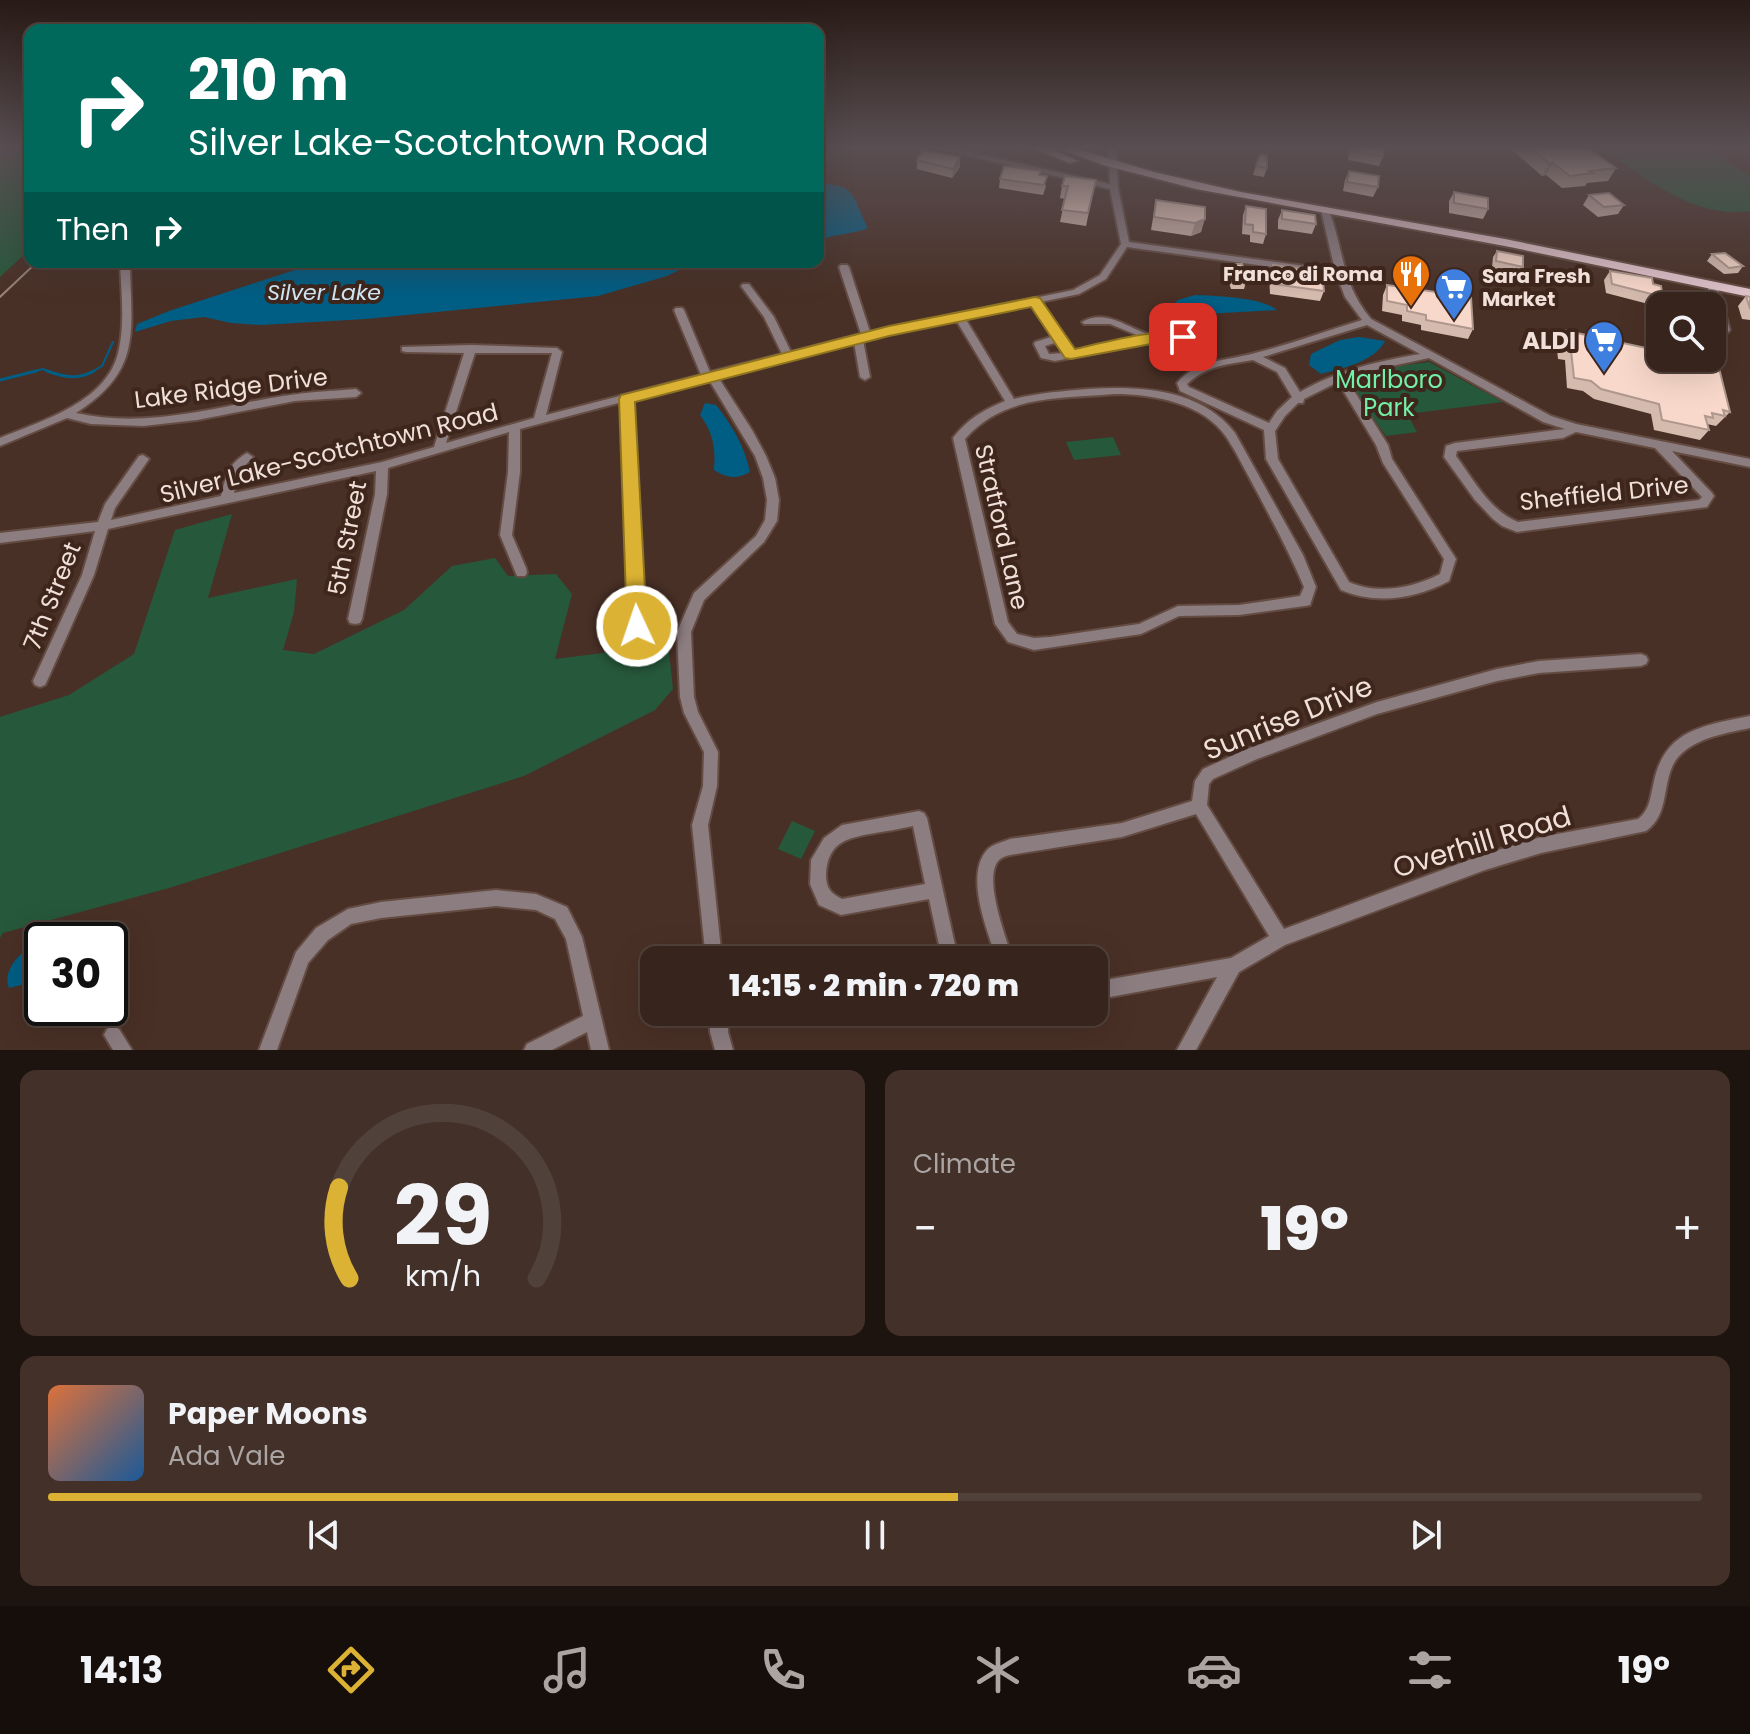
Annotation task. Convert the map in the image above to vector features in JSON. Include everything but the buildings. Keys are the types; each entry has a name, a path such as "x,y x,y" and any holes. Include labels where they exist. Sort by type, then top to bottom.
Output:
{"main road":[{"path":"1208,197 1549,250 1750,293"}],"street":[{"path":"1116,197 1125,244 1341,274"},
{"path":"1326,214 1348,299 1368,321 1525,409 1575,428 1750,463"},
{"name":"Silver Lake-Scotchtown Road","path":"0,538 102,526 382,466 539,420 862,337 1076,292 1095,284 1110,270 1125,244"},
{"path":"844,267 862,337 865,377"},
{"path":"0,442 65,414 103,387 123,355 125,268"},
{"path":"1712,285 1714,292"},
{"path":"746,286 769,317 788,357"},
{"path":"1035,301 1071,354"},
{"path":"679,310 709,376 762,456 771,487 774,514 770,529 699,597 684,632 687,697 691,713 706,738 712,760 710,786 700,825 713,946"},
{"path":"959,317 1011,402"},
{"path":"1087,322 1111,321 1155,339"},
{"path":"1270,428 1201,398 1182,386 1186,377 1238,357 1254,357 1368,321"},
{"path":"1059,338 1039,344 1039,348 1050,358 1183,337"},
{"path":"439,448 471,348"},
{"path":"406,349 547,348 557,352 539,420"},
{"path":"1340,377 1382,445 1387,460 1450,559 1445,577 1412,588 1364,594 1345,586 1272,459 1270,428 1299,400 1340,377 1374,365 1430,355"},
{"path":"1254,357 1281,370 1299,400"},
{"name":"Stratford Lane","path":"1149,391 1210,416 1230,433 1297,555 1310,587 1309,598 1239,610 1178,611 1141,629 1050,643 1034,644 1013,638 1002,624 958,445 967,427 1011,402 1149,391"},
{"name":"Lake Ridge Drive","path":"65,414 90,422 193,417 291,398 356,393"},
{"path":"627,399 637,626"},
{"path":"515,428 514,472 506,535 518,558 521,573"},
{"name":"Sheffield Drive","path":"1575,428 1563,434 1455,447 1450,449 1450,457 1494,512 1505,523 1517,527 1703,504 1708,496 1658,444"},
{"path":"227,497 232,473 247,457"},
{"name":"7th Street","path":"40,681 88,575 109,507 143,459"},
{"name":"5th Street","path":"355,619 381,494 382,466"},
{"name":"Sunrise Drive","path":"1199,806 1202,781 1208,774 1252,754 1377,708 1497,675 1539,667 1641,660"},
{"name":"Overhill Road","path":"1233,966 1280,939 1485,862 1541,845 1649,822 1655,811 1664,771 1675,751 1703,734 1750,722"},
{"path":"1001,946 986,894 984,869 994,854 1010,847 1122,830 1199,806 1280,939"},
{"path":"934,890 841,907 825,899 818,884 819,860 829,843 842,832 919,818 947,946"},
{"path":"268,1050 302,958 322,934 348,917 423,904 496,898 553,907 561,913 574,937 600,1050"},
{"path":"1108,988 1233,966"},
{"path":"1186,1050 1233,966"},
{"path":"533,1050 591,1021"},
{"path":"719,1026 724,1050"}],"green space":[{"path":"0,197 24,197 24,255 0,277"},
{"path":"1678,197 1750,197 1750,211 1730,212 1690,203"},
{"name":"Marlboro Park","path":"1429,362 1503,402 1407,414 1417,432 1386,436 1350,385 1352,378 1376,369"},
{"path":"1113,437 1121,455 1074,460 1066,442"},
{"path":"232,514 208,598 297,579 294,612 283,650 314,654 404,610 452,566 495,558 508,576 556,574 572,594 555,659 603,653 667,633 673,689 655,710 524,776 169,888 44,922 24,922 24,927 3,933 0,938 0,717 69,695 134,654 175,530"},
{"path":"792,821 815,831 801,859 778,849"}],"water":[{"path":"824,197 854,197 868,228 824,239"},
{"name":"Silver Lake","path":"301,268 684,268 667,276 598,296 366,319 261,325 204,317 171,321 135,332 137,324"},
{"path":"1195,295 1250,300 1277,310 1186,315 1174,310 1172,305 1178,300"},
{"path":"1359,337 1385,341 1366,359 1348,366 1321,374 1309,365 1311,354 1340,340"},
{"path":"705,403 716,405 728,421 741,445 750,472 732,477 714,470 713,441 700,415"},
{"path":"24,952 24,984 9,988 8,973"}],"waterway":[{"path":"92,372 102,366 113,342"},
{"path":"28,373 43,369 49,372"},
{"path":"28,373 36,371"},
{"path":"49,372 71,377 92,372"},
{"path":"0,380 28,373"}],"railway":[{"path":"0,297 31,268"}],"place":[{"name":"Franco di Roma","path":"1411,308"},
{"name":"Sara Fresh Market","path":"1454,321"},
{"name":"ALDI","path":"1604,374"}],"route":[{"path":"637,626 627,399 889,331 1035,301 1071,354 1151,339 1183,337"}]}
